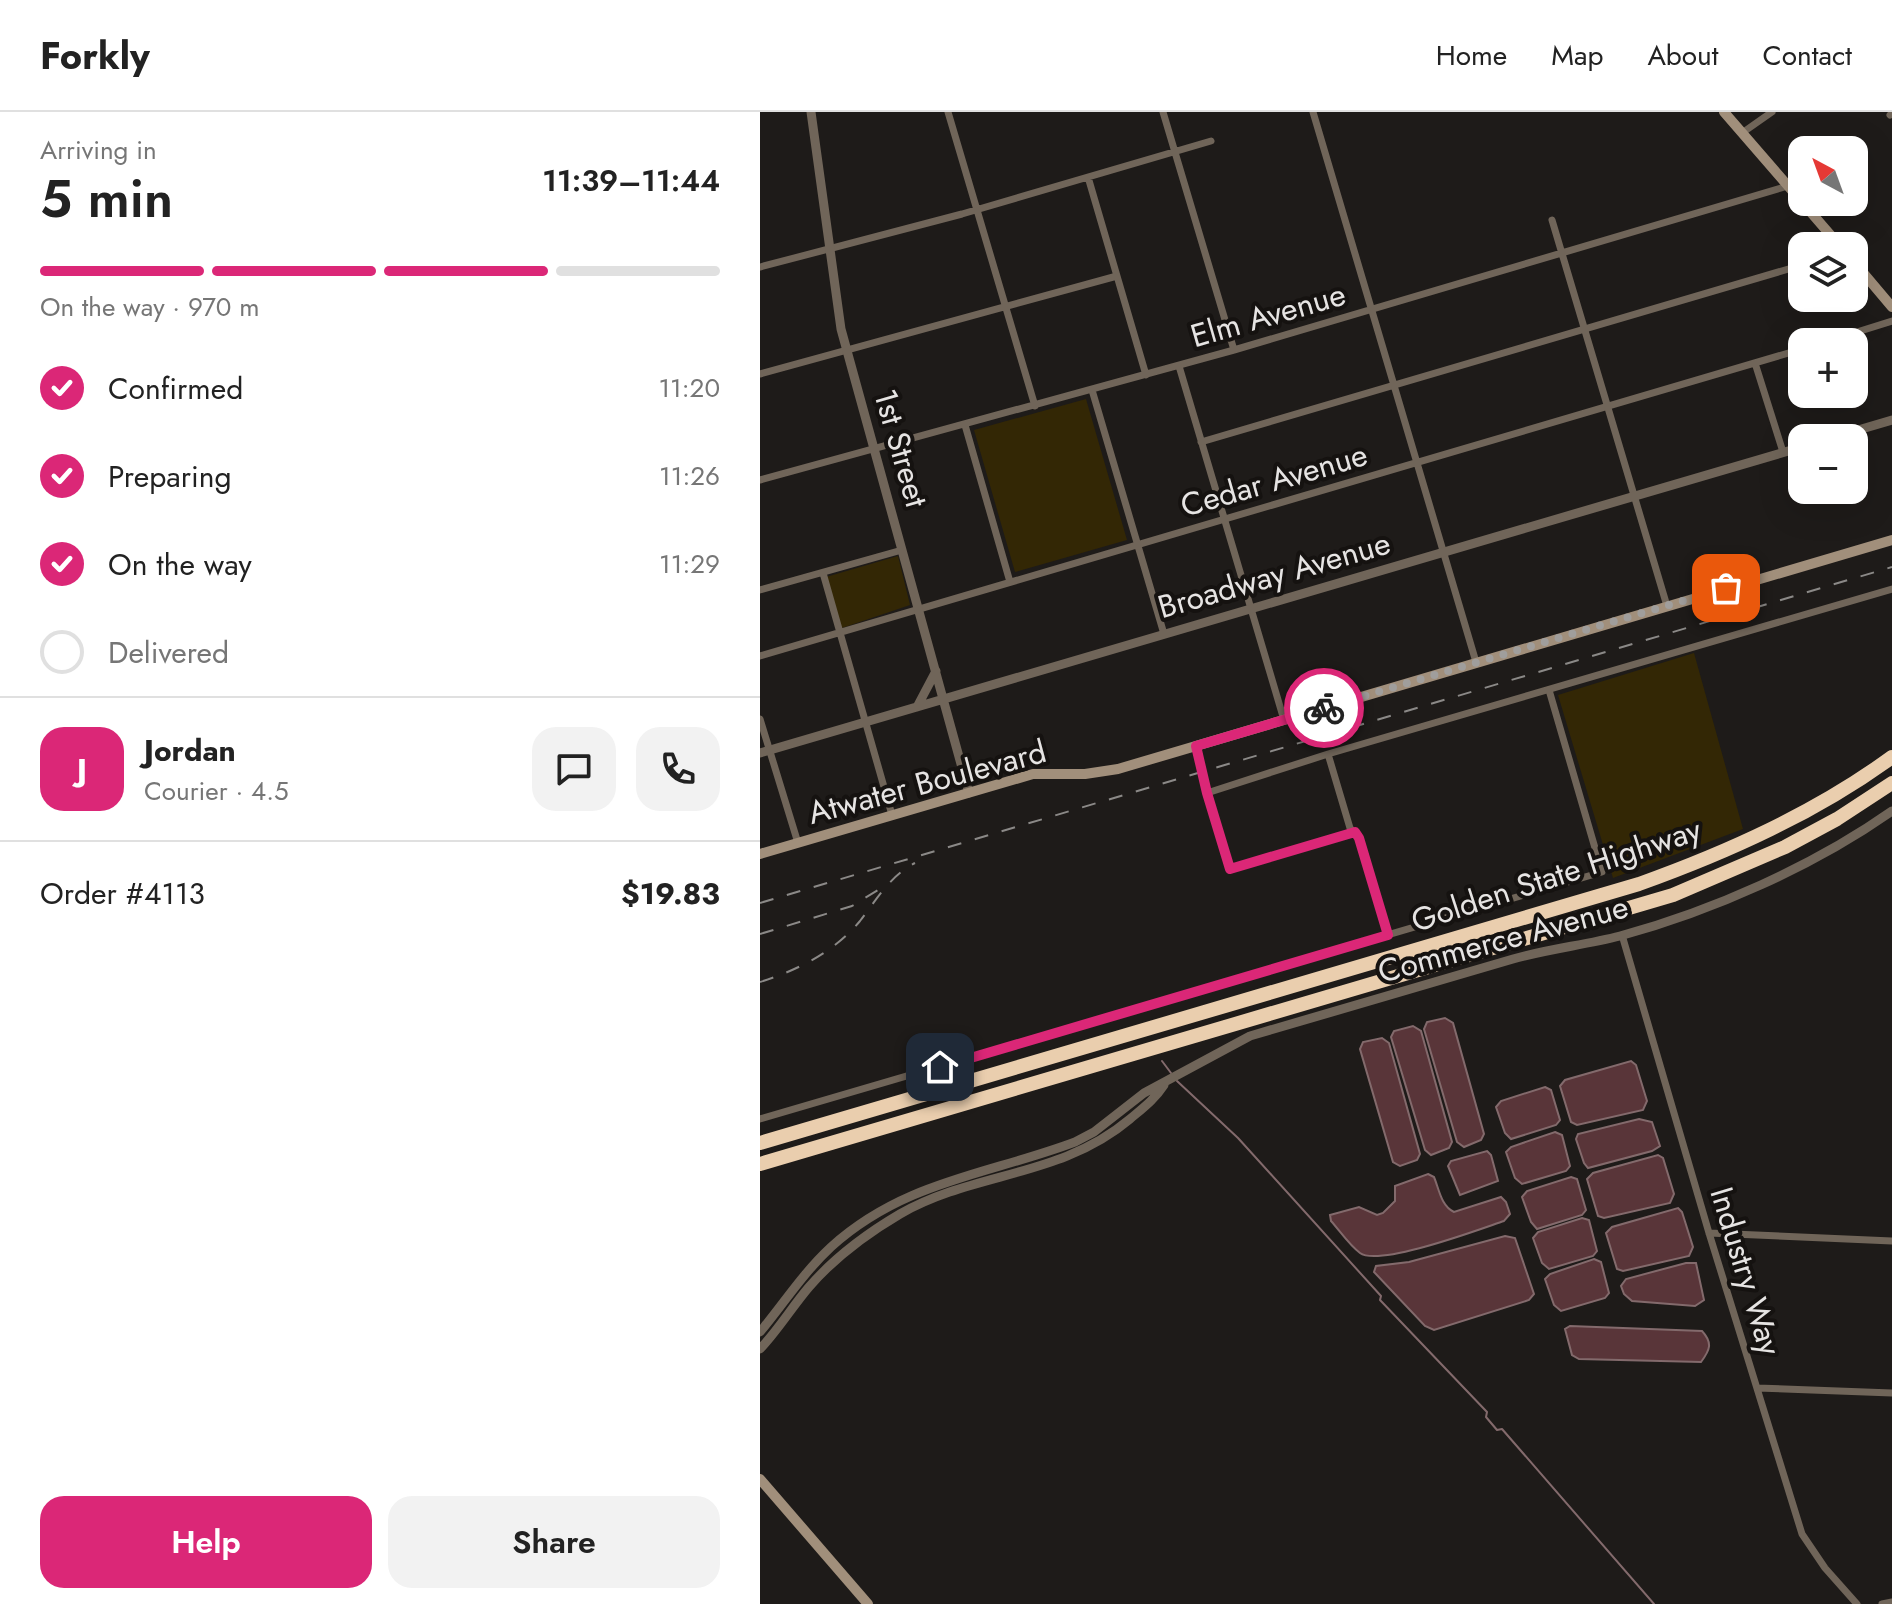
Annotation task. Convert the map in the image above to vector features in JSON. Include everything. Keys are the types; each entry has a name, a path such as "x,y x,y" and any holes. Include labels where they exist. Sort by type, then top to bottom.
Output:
{"highway":[{"name":"Golden State Highway","path":"760,1143 1639,884 1724,852 1795,818 1892,757"},
{"name":"Golden State Highway","path":"760,1164 1673,895 1785,847 1837,819 1892,783"}],"main road":[{"path":"1724,112 1788,186"},
{"path":"1814,216 1828,232"},
{"path":"1868,279 1892,307"},
{"name":"Atwater Boulevard","path":"760,854 1033,774 1085,774 1118,769 1892,540"},
{"path":"760,1479 868,1604"}],"street":[{"name":"1st Street","path":"811,112 828,249 847,350 969,793"},
{"path":"948,112 1035,406"},
{"path":"1163,112 1234,350"},
{"path":"1313,112 1476,662"},
{"path":"1742,133 1772,112"},
{"path":"760,267 977,209 1211,141"},
{"path":"1088,177 1146,375"},
{"name":"Elm Avenue","path":"760,480 1179,366 1788,186"},
{"path":"1552,220 1667,606"},
{"path":"1201,442 1788,269"},
{"path":"760,374 1117,276"},
{"path":"1868,329 1892,321"},
{"name":"Cedar Avenue","path":"760,656 1788,353"},
{"path":"1755,363 1783,452"},
{"path":"1179,366 1284,720"},
{"path":"1092,390 1164,634"},
{"path":"1868,427 1892,420"},
{"path":"965,425 1010,582"},
{"name":"Broadway Avenue","path":"765,752 1788,451"},
{"path":"760,590 902,550"},
{"path":"823,573 892,815"},
{"path":"1207,793 1328,754 1892,589"},
{"path":"917,707 936,671"},
{"path":"760,1119 1602,872 1549,690"},
{"path":"760,719 765,752 798,843"},
{"path":"1196,746 1230,869 1355,832"},
{"path":"1328,754 1350,828 1359,838 1388,935"},
{"name":"Commerce Avenue","path":"760,1332 816,1262 850,1232 887,1207 938,1183 1075,1142 1094,1132 1144,1093 1250,1036 1526,955 1622,935 1704,908 1805,863 1892,811"},
{"name":"Industry Way","path":"1622,935 1709,1233 1802,1534 1825,1568 1857,1604"},
{"name":"Commerce Avenue","path":"760,1349 820,1274 868,1233 940,1196 1058,1161 1098,1144 1153,1100 1165,1083"},
{"path":"1709,1233 1892,1241"},
{"path":"1757,1388 1892,1393"},
{"path":"1882,1604 1892,1602"}],"shaded area":[{"path":"1086,399 1127,540 1015,572 974,430"},
{"path":"898,556 910,605 839,629 826,577"},
{"path":"1694,653 1743,829 1613,878 1558,695"},
{"path":"1445,1018 1453,1023 1484,1134 1481,1140 1464,1147 1457,1142 1424,1029 1427,1022"},
{"path":"1413,1026 1421,1031 1452,1142 1449,1148 1431,1155 1425,1150 1391,1037 1394,1031"},
{"path":"1382,1038 1389,1043 1420,1154 1417,1160 1400,1166 1393,1162 1360,1049 1363,1042"},
{"path":"1631,1061 1636,1065 1647,1101 1643,1110 1577,1125 1571,1122 1560,1086 1565,1080"},
{"path":"1545,1087 1551,1090 1560,1120 1556,1125 1511,1139 1505,1133 1496,1107 1501,1101"},
{"path":"1639,1119 1652,1122 1660,1146 1652,1151 1588,1168 1576,1139 1578,1134"},
{"path":"1555,1132 1562,1135 1570,1166 1566,1171 1522,1184 1515,1178 1506,1152 1511,1147"},
{"path":"1487,1151 1498,1181 1460,1195 1448,1166 1451,1161"},
{"path":"1658,1155 1663,1158 1674,1194 1670,1203 1604,1218 1598,1216 1587,1179 1593,1173"},
{"path":"1428,1174 1434,1177 1443,1201 1454,1212 1501,1197 1510,1214 1504,1221 1430,1245 1371,1256 1356,1250 1331,1221 1330,1215 1359,1207 1377,1215 1383,1213 1395,1201 1395,1186"},
{"path":"1571,1177 1577,1179 1586,1210 1582,1215 1537,1229 1531,1222 1522,1197 1527,1191"},
{"path":"1678,1208 1693,1247 1689,1256 1623,1271 1617,1269 1606,1233 1612,1227"},
{"path":"1582,1218 1589,1220 1597,1251 1593,1256 1549,1269 1542,1263 1533,1238 1538,1232"},
{"path":"1505,1236 1515,1238 1534,1294 1529,1300 1434,1330 1425,1326 1374,1272 1376,1266 1409,1262"},
{"path":"1594,1259 1601,1262 1609,1293 1605,1298 1561,1311 1554,1305 1545,1279 1550,1274"},
{"path":"1696,1263 1704,1300 1695,1306 1632,1301 1624,1294 1621,1286 1626,1279"},
{"path":"1570,1326 1702,1331 1709,1346 1701,1362 1579,1359 1572,1355 1565,1329"}],"waterway":[{"path":"1162,1061 1171,1073"},
{"path":"1177,1081 1238,1138 1381,1296 1380,1300 1487,1412 1486,1417 1497,1430 1502,1429 1654,1604"}],"railway":[{"path":"760,903 1892,567"},
{"path":"760,982 801,966 839,942 891,881 915,863"},
{"path":"760,934 852,906 878,890"}],"way so far":[{"path":"1324,708 1726,588"}],"route":[{"path":"940,1067 1388,935 1355,832 1230,869 1207,793 1196,746 1324,708"}]}
